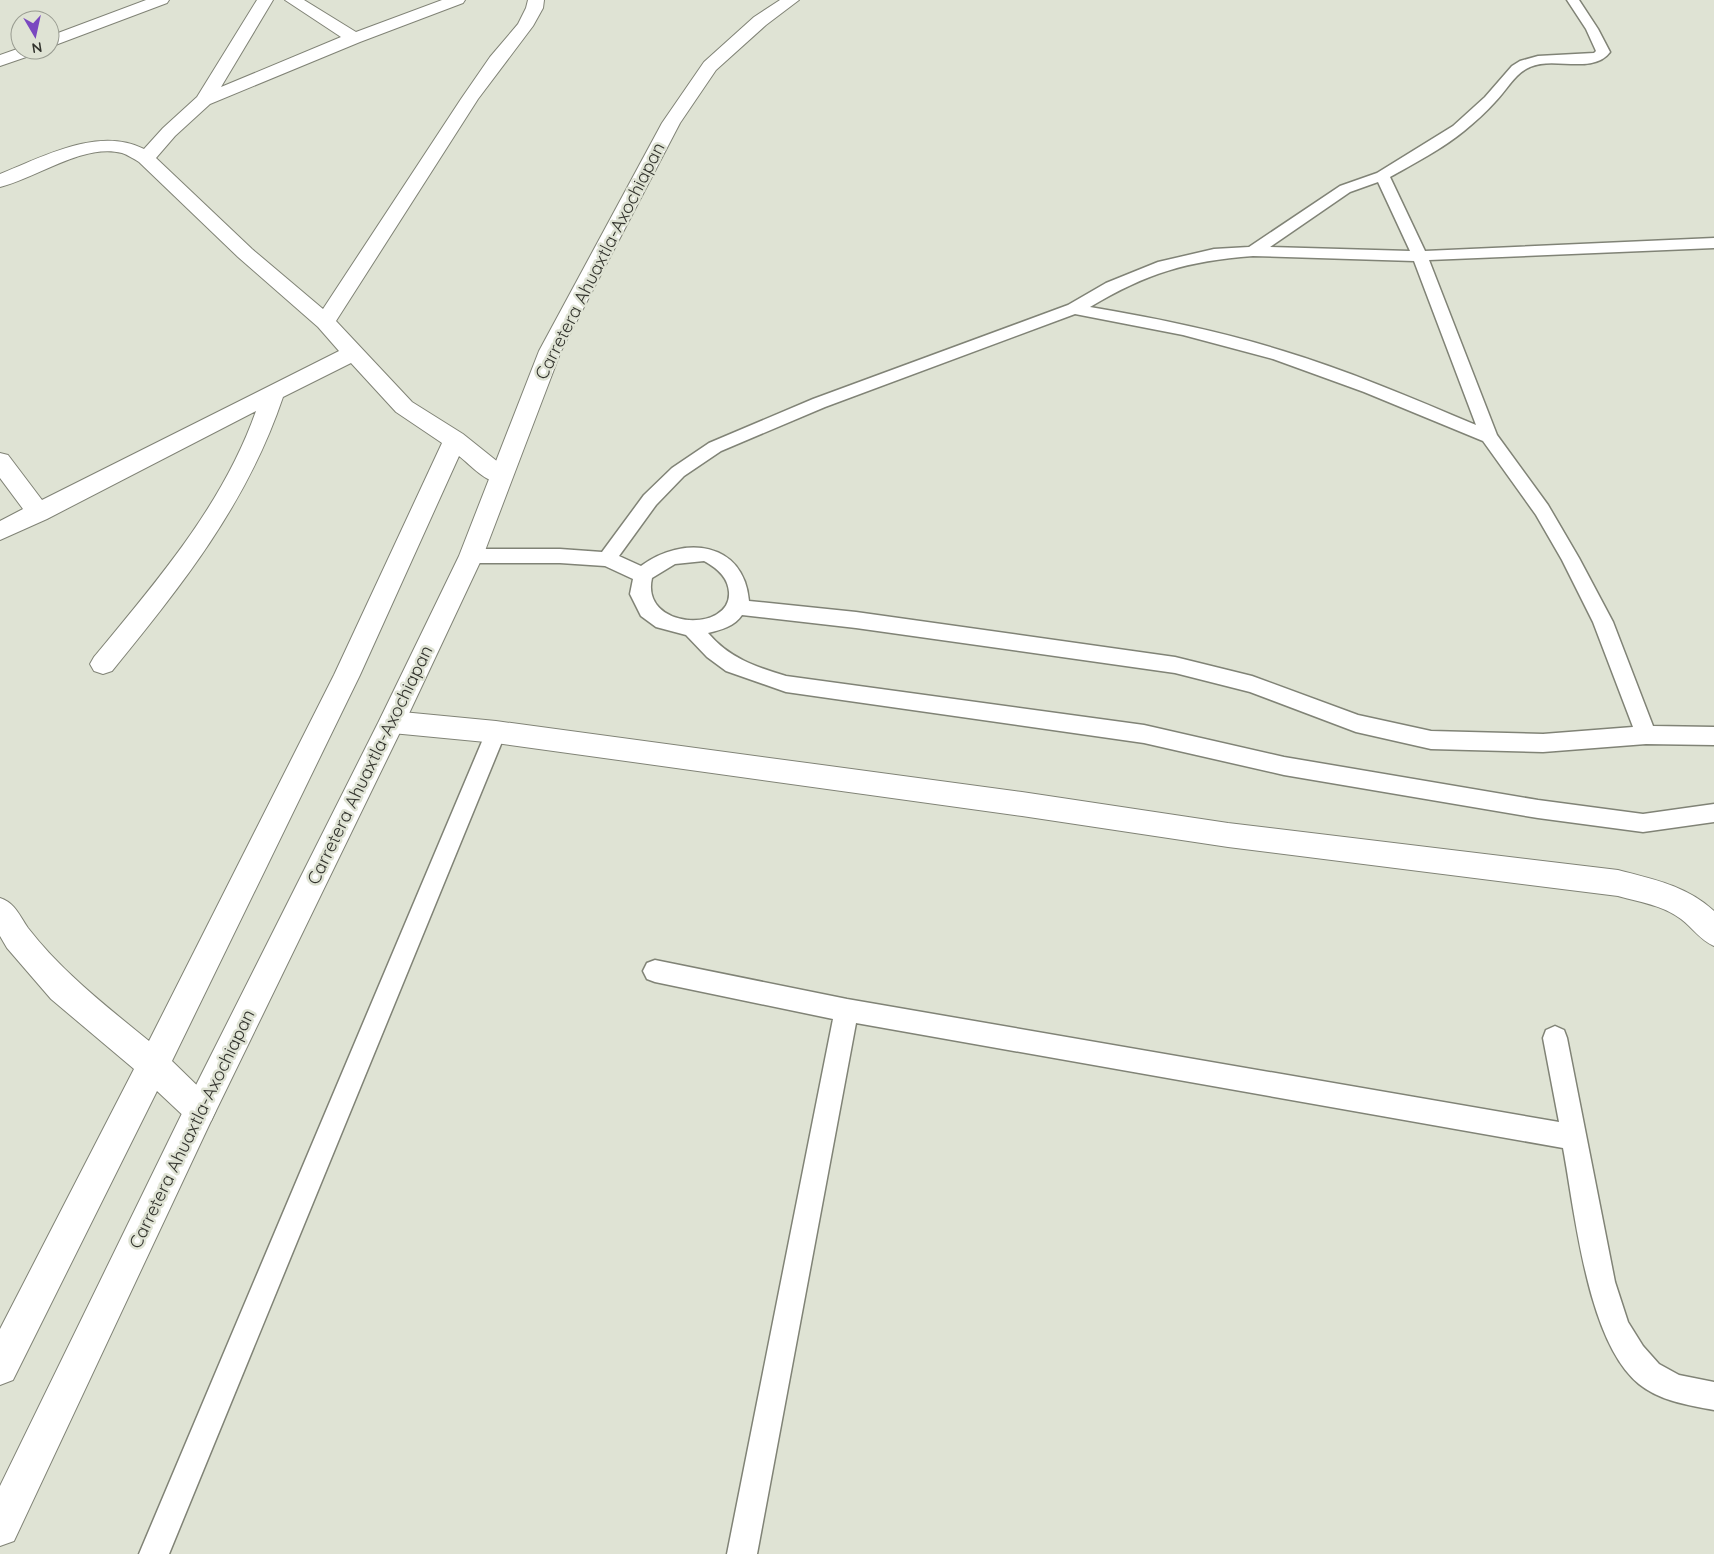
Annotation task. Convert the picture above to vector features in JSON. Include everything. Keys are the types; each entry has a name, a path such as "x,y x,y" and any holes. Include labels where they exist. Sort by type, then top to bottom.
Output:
{"street":[{"path":"60,38 161,0"},
{"path":"146,158 169,132 204,100 265,0"},
{"path":"294,0 354,38"},
{"path":"204,100 354,38 457,0"},
{"path":"325,322 491,66 529,21 536,8 536,0"},
{"name":"Carretera Ahuaxtla-Axochiapan","path":"0,1527 200,1110 392,722 471,556 500,476 550,352 671,123 710,66 760,21 792,0"},
{"path":"0,182 76,152 100,147 127,148 146,158 245,253 325,322 404,407 455,440 500,476"},
{"path":"0,531 40,513 354,352"},
{"path":"103,664 182,567 234,488 263,430 274,392"},
{"path":"0,1367 294,784 408,547 455,440"},
{"path":"0,461 40,513"},
{"path":"392,722 496,732 1022,804 1228,835 1618,883 1675,897 1700,915 1714,932"},
{"path":"0,911 9,939 62,989 152,1064 200,1110"}],"lane":[{"path":"1253,251 1345,189 1382,176 1419,155 1458,129 1490,100 1517,70 1526,64 1538,60 1588,59 1599,56 1603,52 1592,29 1572,0"},
{"path":"1382,176 1420,256 1489,437 1542,510 1570,558 1603,622 1646,734"},
{"path":"607,559 650,500 678,472 714,447 819,403 1074,309 1112,287 1163,265 1214,254 1253,251 1420,256 1714,243"},
{"path":"1074,309 1138,320 1249,346 1346,378 1489,437"},
{"path":"706,554 722,562 735,576 741,593 738,607 726,619 711,626 692,628 657,619 646,608 640,593 643,575 658,562 680,555 706,554"},
{"path":"471,556 560,556 607,559 643,575"},
{"path":"738,607 856,620 1175,665 1252,684 1356,723 1431,740 1543,743 1646,734 1714,736"},
{"path":"692,628 710,650 733,667 786,684 1144,734 1284,766 1538,809 1643,823 1714,812"},
{"path":"154,1554 496,732"},
{"path":"655,971 847,1010 1573,1137"},
{"path":"742,1554 847,1010"},
{"path":"1555,1038 1602,1282 1616,1328 1633,1356 1649,1374 1675,1388 1714,1396"}]}
